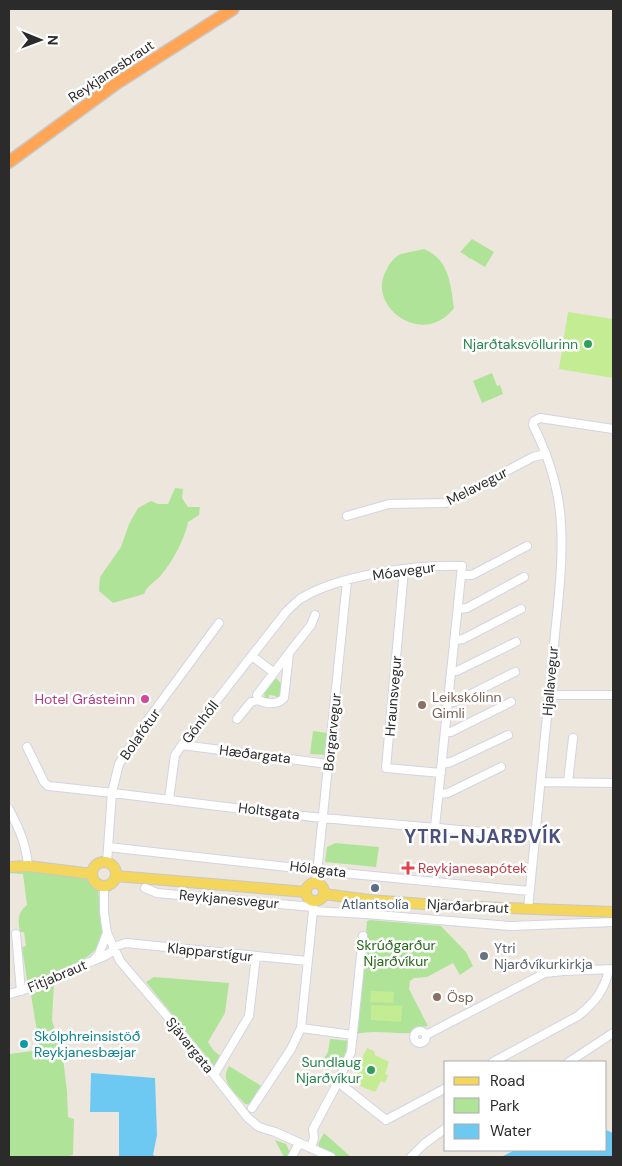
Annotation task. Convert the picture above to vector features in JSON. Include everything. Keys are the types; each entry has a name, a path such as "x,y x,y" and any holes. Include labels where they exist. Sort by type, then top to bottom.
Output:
{"highway":[{"name":"Reykjanesbraut","path":"9,162 117,83 233,9"}],"main road":[{"path":"107,862 116,869 116,876 114,883 104,887 94,882 92,874 96,865 107,862"},
{"path":"9,867 28,866 92,874"},
{"path":"116,876 306,892"},
{"path":"316,883 322,886 324,894 314,907 306,892 310,884 316,883"},
{"name":"Njarðarbraut","path":"324,894 369,900 439,905 613,914"}],"street":[{"name":"Hjallavegur","path":"528,909 562,543 558,492 546,454 533,425 536,418 613,429"},
{"name":"Melavegur","path":"347,516 389,504 446,503 533,457 546,454"},
{"path":"436,827 462,575 472,575 527,546"},
{"name":"Móavegur","path":"347,581 438,565 462,566 462,575"},
{"name":"Hraunsvegur","path":"404,570 386,768 441,773"},
{"path":"458,609 467,608 524,577"},
{"name":"Gónhóll","path":"169,799 175,755 286,612 299,600 312,593 347,581"},
{"name":"Borgarvegur","path":"316,883 347,581"},
{"path":"456,640 463,639 521,609"},
{"name":"Gónhóll","path":"258,700 257,695 273,672 289,654 315,615"},
{"name":"Bolafótur","path":"107,862 112,792 116,770 129,747 219,623"},
{"path":"452,671 457,671 516,642"},
{"name":"Gónhóll","path":"237,719 251,702 258,700 266,703 276,703 284,698 289,654"},
{"path":"252,656 273,672"},
{"path":"449,702 454,702 514,672"},
{"path":"549,695 613,695"},
{"path":"446,732 458,729 511,702"},
{"path":"442,764 451,762 508,734"},
{"path":"568,782 573,738"},
{"name":"Hæðargata","path":"182,745 328,764"},
{"name":"Holtsgata","path":"27,747 45,784 323,818 535,836"},
{"path":"439,794 448,793 501,767"},
{"path":"540,782 613,783"},
{"path":"9,809 27,850 28,866"},
{"name":"Hólagata","path":"108,847 529,891"},
{"name":"Sjávargata","path":"104,887 104,912 107,933 124,967 254,1124 331,1157"},
{"name":"Reykjanesvegur","path":"145,888 157,893 314,907 366,914 511,926 613,914"},
{"path":"438,920 439,905"},
{"path":"252,1108 291,1049 301,1028 314,907"},
{"name":"Fitjabraut","path":"100,956 107,933"},
{"name":"Fitjabraut","path":"16,934 21,991"},
{"path":"312,1148 313,1129 338,1082 351,1052 363,936"},
{"name":"Klapparstígur","path":"113,948 126,943 308,961"},
{"name":"Fitjabraut","path":"9,994 47,982 93,960 113,948"},
{"name":"Fitjabraut","path":"100,956 124,967"},
{"path":"214,1075 249,1016 256,956"},
{"path":"426,1035 545,973 611,969 605,985 588,1008 578,1016 495,1061"},
{"path":"301,1028 353,1034"},
{"path":"571,1061 613,1033"},
{"path":"338,1082 386,1120 444,1089"},
{"path":"411,1157 424,1144 444,1129"},
{"path":"292,1157 300,1143"}],"green space":[{"path":"472,239 494,252 485,267 460,252"},
{"path":"424,249 432,253 444,266 452,290 454,308 441,320 427,324 414,324 401,318 391,309 384,297 382,284 387,268 396,257 401,254"},
{"name":"Njarðtaksvöllurinn","path":"568,312 613,319 613,378 559,369"},
{"path":"492,373 497,386 500,385 503,394 482,403 473,381"},
{"path":"175,488 183,489 182,498 188,507 200,507 199,515 188,522 178,549 170,563 144,594 113,603 99,591 100,577 121,547 129,524 138,508 151,501 158,504 168,504"},
{"path":"272,679 277,679 283,686 280,696 276,700 276,696 269,695 269,699 265,699 264,692"},
{"path":"313,731 328,733 326,755 310,754"},
{"path":"335,843 379,847 376,867 325,862 327,847"},
{"path":"26,869 83,875 98,890 104,936 100,945 84,959 62,971 32,982 27,980 22,947 26,946 24,932 20,932 19,924 20,914 27,905 23,874 9,873 9,870"},
{"name":"Skrúðgarður Njarðvíkur","path":"367,921 441,926 466,952 473,966 460,975 453,963 427,977 414,978 410,981 409,989 428,1026 414,1028 410,1033 374,1032 353,1035"},
{"path":"154,977 229,983 225,1013 208,1042 214,1051 223,1058 215,1067 146,982"},
{"path":"54,983 52,1021 62,1050 68,1117 74,1119 73,1155 64,1157 9,1157 9,1054 40,1050 31,995"},
{"path":"371,991 394,992 393,1003 370,1002"},
{"path":"371,1005 402,1006 401,1022 371,1020"},
{"path":"330,1039 351,1041 341,1071 322,1062 328,1052"},
{"name":"Sundlaug Njarðvíkur","path":"367,1048 374,1051 375,1055 389,1062 385,1074 388,1075 385,1083 381,1081 375,1092 360,1086 361,1083 352,1079"},
{"path":"229,1066 263,1087 252,1105 245,1104 227,1082 226,1072"},
{"path":"324,1133 351,1157 330,1155 318,1147"},
{"path":"275,1140 286,1144 292,1157 284,1157"}],"water":[{"path":"91,1073 155,1078 157,1135 153,1155 157,1157 119,1157 119,1112 90,1112"},
{"path":"607,1130 613,1133 613,1157 501,1157 513,1151 607,1151"}],"place":[{"name":"Njarðtaksvöllurinn","path":"588,344"},
{"name":"Hotel Grásteinn","path":"145,699"},
{"name":"Leikskólinn Gimli","path":"422,705"},
{"name":"Reykjanesapótek","path":"408,868"},
{"name":"Atlantsolía","path":"375,888"},
{"name":"Ytri Njarðvíkurkirkja","path":"484,956"},
{"name":"Ösp","path":"437,997"},
{"name":"Skólphreinsistöð Reykjanesbæjar","path":"24,1044"},
{"name":"Sundlaug Njarðvíkur","path":"371,1070"}],"district":[{"name":"YTRI-NJARÐVÍK","path":"483,836"}]}
